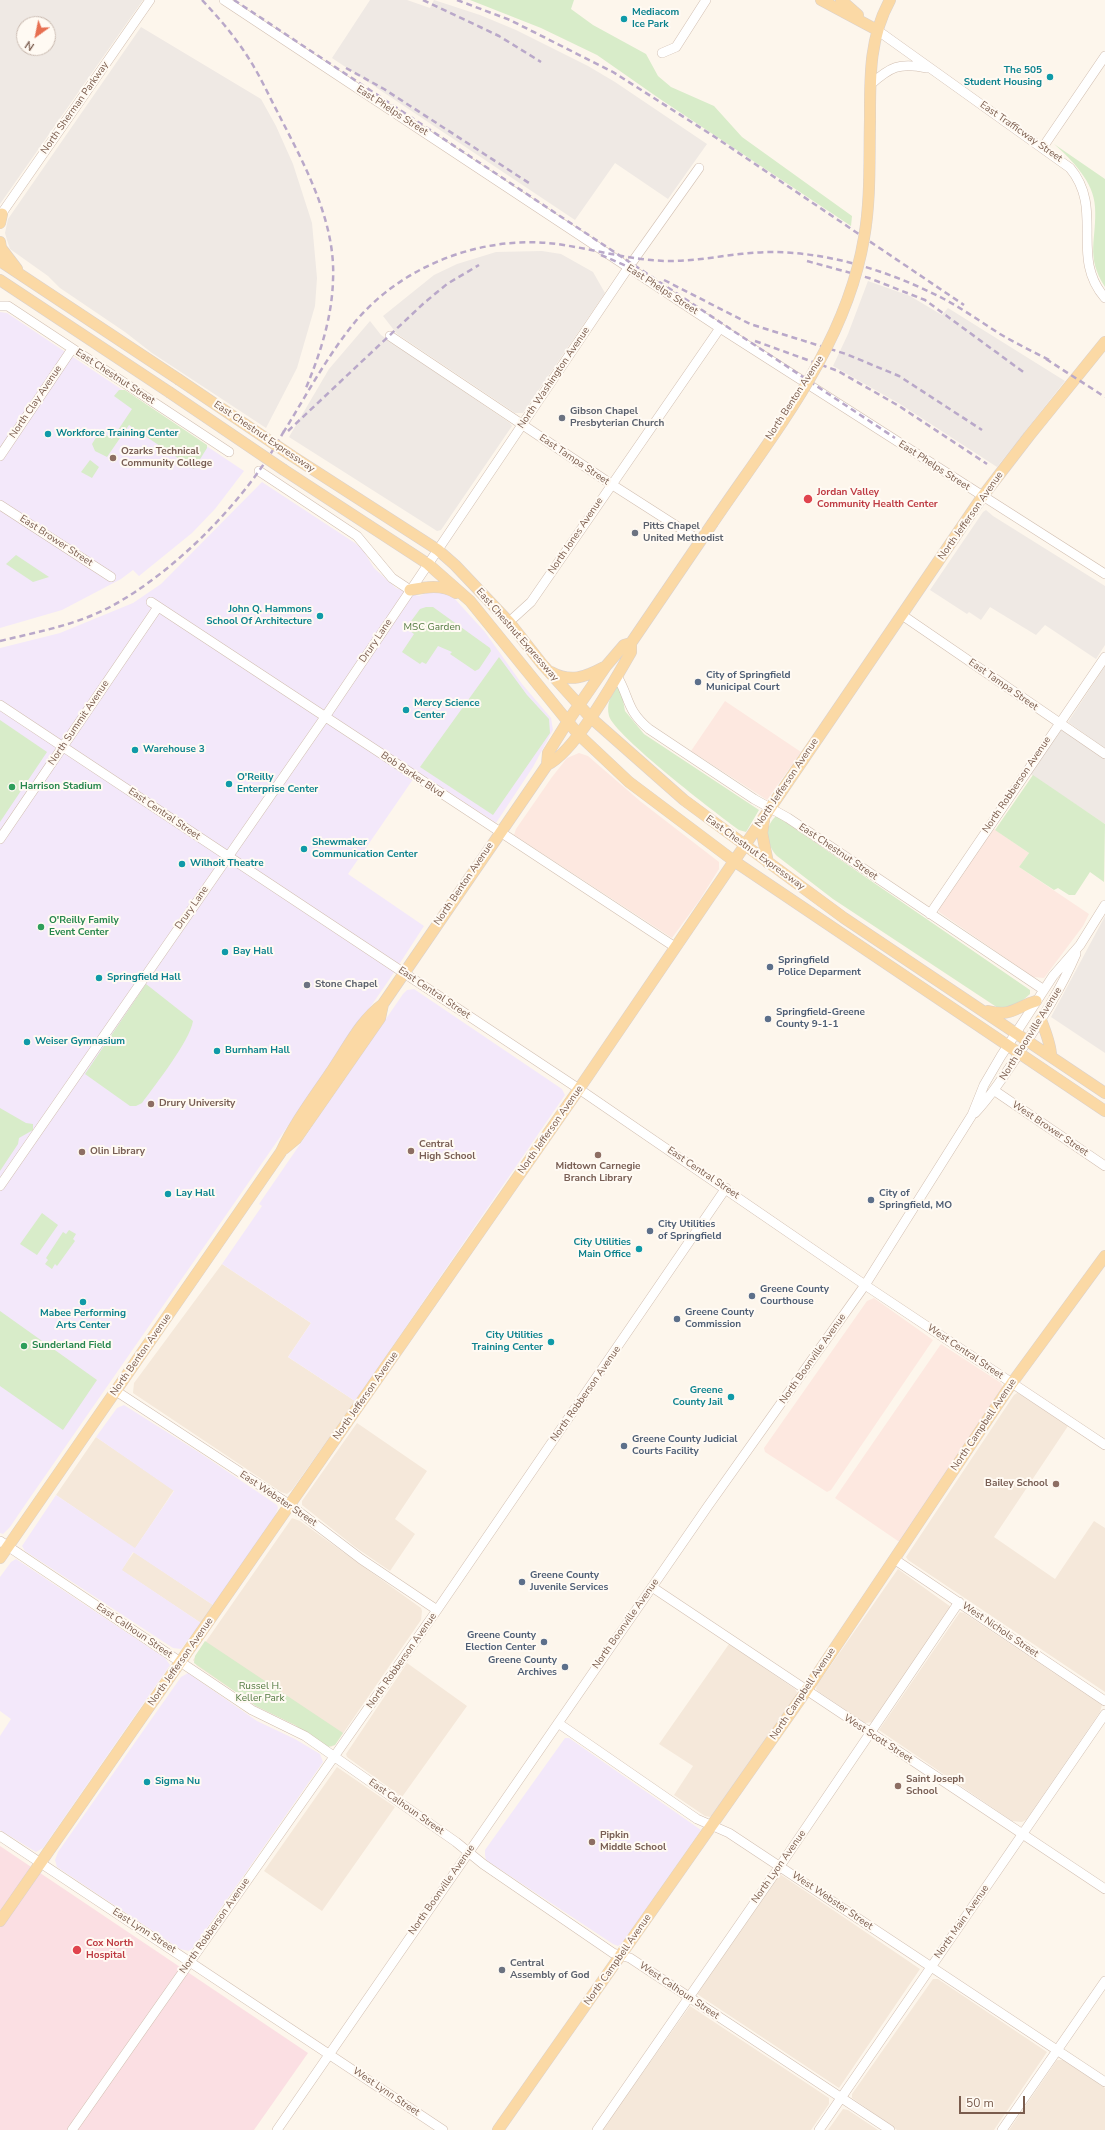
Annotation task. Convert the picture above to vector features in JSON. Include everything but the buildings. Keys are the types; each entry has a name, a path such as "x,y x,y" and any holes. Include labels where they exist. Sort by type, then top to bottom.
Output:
{"main road":[{"name":"East Trafficway Street","path":"821,0 877,30"},
{"name":"East Trafficway Street","path":"840,0 877,30"},
{"name":"North Benton Avenue","path":"547,765 557,761 590,717 631,652 631,643 812,376 831,341 843,312 858,265 867,219 870,66 877,30 890,0"},
{"path":"0,242 1,248 22,276"},
{"name":"East Chestnut Expressway","path":"0,261 292,456 438,550 455,565 509,622 546,669 590,717 684,800 744,846 844,918 1105,1093"},
{"name":"East Chestnut Expressway","path":"0,280 170,392 284,470 428,564 470,601 578,734 629,782 734,862 1105,1111"},
{"name":"North Jefferson Avenue","path":"0,1921 182,1662 579,1089 982,498 1029,436 1105,342"},
{"path":"410,590 429,586 451,590 470,601"},
{"name":"North Benton Avenue","path":"0,1558 4,1544 116,1391 281,1152 290,1133 357,1032 372,1012 383,1004 547,765 548,753 579,705 606,666 624,645 631,643"},
{"path":"546,669 558,676 577,679 588,676 606,666"},
{"path":"768,810 762,833 768,863"},
{"path":"981,1010 1000,1014 1012,1013 1025,1004 1036,1001"},
{"path":"1041,1020 1046,1038 1051,1047 1051,1056"},
{"name":"North Campbell Avenue","path":"498,2130 806,1691 1012,1383 1105,1256"}],"street":[{"name":"North Sherman Parkway","path":"1,218 150,0"},
{"name":"East Phelps Street","path":"224,0 720,328 982,498 1105,574"},
{"path":"662,53 676,47 706,0"},
{"name":"East Trafficway Street","path":"877,30 1043,147 1070,168 1082,188 1087,213 1088,264 1092,280 1105,298"},
{"path":"1043,147 1105,56"},
{"path":"870,85 884,72 898,66 910,64 932,69"},
{"name":"North Washington Avenue","path":"410,590 523,426 628,268 699,168"},
{"name":"East Chestnut Street","path":"0,306 8,306 229,452"},
{"name":"North Jones Avenue","path":"509,622 531,602 720,328"},
{"name":"East Tampa Street","path":"390,336 523,426 700,541"},
{"name":"North Clay Avenue","path":"0,456 72,348"},
{"path":"258,471 357,536 392,578 410,590"},
{"name":"East Brower Street","path":"0,505 111,577"},
{"name":"Drury Lane","path":"0,1186 410,590"},
{"name":"Bob Barker Blvd","path":"154,605 499,833 675,947"},
{"name":"North Summit Avenue","path":"0,839 63,747 154,605"},
{"name":"East Tampa Street","path":"902,615 1058,724 1105,754"},
{"name":"North Robberson Avenue","path":"930,914 1105,657"},
{"name":"East Chestnut Street","path":"617,676 634,713 649,729 754,799 768,810 930,914 1044,990"},
{"name":"East Central Street","path":"0,705 579,1089 726,1188 865,1285"},
{"name":"North Boonville Avenue","path":"972,1115 995,1091 1028,1041 1064,981 1080,945 1105,905"},
{"name":"North Boonville Avenue","path":"277,2130 328,2054 652,1587 865,1285 972,1115 984,1085 1036,1001 1053,976 1080,945"},
{"name":"West Brower Street","path":"995,1091 1105,1166"},
{"name":"North Robberson Avenue","path":"72,2130 335,1757 726,1188"},
{"name":"West Central Street","path":"865,1285 1105,1445"},
{"name":"East Webster Street","path":"116,1391 290,1505 361,1559 437,1610"},
{"name":"East Calhoun Street","path":"4,1544 252,1710 299,1733 456,1842 468,1852"},
{"name":"West Nichols Street","path":"894,1559 1105,1701"},
{"name":"West Scott Street","path":"652,1587 870,1734 1023,1833 1105,1889"},
{"name":"North Lyon Avenue","path":"597,2130 780,1866 959,1602"},
{"name":"North Main Avenue","path":"818,2130 1105,1714"},
{"name":"West Webster Street","path":"558,1723 697,1819 730,1832 1105,2082"},
{"name":"East Lynn Street","path":"0,1836 328,2054"},
{"name":"West Calhoun Street","path":"468,1852 483,1864 613,1953 630,1958 890,2130"},
{"path":"1002,2130 1105,1981"},
{"name":"West Lynn Street","path":"328,2054 443,2130"}],"shaded area":[{"path":"0,0 143,0 0,204"},
{"path":"370,0 407,0 430,8 434,0 480,15 516,30 588,66 615,82 707,144 668,199 615,163 575,220 332,58"},
{"path":"141,27 261,99 276,126 293,164 312,223 317,278 315,306 297,368 266,428 152,353 125,332 60,288 48,276 10,249 7,240 5,233 8,219"},
{"path":"542,251 561,254 593,272 605,293 523,413 515,413 397,334 383,316 434,275 457,264 496,252"},
{"path":"868,281 910,296 942,315 948,308 1065,381 997,467 900,404 833,366 848,334"},
{"name":"Ozarks Technical Community College","path":"0,312 7,313 244,471 215,509 192,533 139,576 133,570 121,579 62,610 0,628"},
{"path":"370,321 381,335 510,423 512,426 441,530 437,531 289,437 329,369"},
{"name":"Drury University","path":"262,482 355,543 363,550 374,568 396,588 419,596 431,591 448,594 454,598 485,632 522,684 551,718 553,730 533,767 496,823 418,772 348,874 424,926 389,980 10,1527 3,1534 0,1533 0,648 60,633 133,603 161,584"},
{"path":"986,510 993,516 1105,586 1105,645 1096,659 1045,625 1036,635 990,607 981,620 969,612 967,614 930,590 983,512"},
{"path":"1105,666 1105,749 1068,722"},
{"path":"725,701 801,752 767,800 691,751"},
{"path":"1061,730 1105,757 1105,824 1030,774"},
{"path":"579,753 588,756 640,801 719,862 719,869 699,901 672,938 514,835 516,829 567,758"},
{"path":"993,828 1029,853 1019,867 1089,914 1083,926 1044,978 1033,977 939,912 939,908"},
{"path":"1105,916 1105,1053 1051,1017"},
{"name":"Central High School","path":"414,989 562,1089 565,1095 355,1401 288,1357 311,1323 222,1264 262,1206 259,1204 403,994 407,990"},
{"path":"222,1264 311,1323 288,1357 355,1401 292,1490 287,1494 281,1492 133,1393 134,1383"},
{"path":"874,1298 933,1340 831,1490 827,1492 765,1452 764,1448 867,1301"},
{"path":"941,1344 1001,1383 1003,1388 901,1541 898,1541 835,1498"},
{"path":"1017,1393 1068,1426 994,1537 1055,1579 1094,1521 1105,1528 1105,1692 908,1560 906,1557 1014,1395"},
{"path":"124,1405 200,1453 277,1505 278,1508 275,1516 213,1605 133,1552 122,1570 201,1623 181,1649 173,1648 25,1551 22,1546 56,1495 135,1548 174,1491 96,1437 117,1408"},
{"path":"357,1423 427,1471 395,1519 415,1534 390,1571 355,1547 302,1505 302,1501"},
{"path":"96,1437 174,1490 135,1549 56,1495"},
{"path":"292,1518 300,1521 421,1608 422,1611 421,1620 335,1745 331,1747 295,1725 256,1706 197,1666 193,1660"},
{"path":"134,1552 213,1605 201,1623 121,1570"},
{"path":"16,1559 165,1658 170,1665 43,1848 36,1852 0,1830 0,1736 11,1719 0,1711 0,1577 11,1562"},
{"path":"898,1569 951,1607 873,1722 865,1723 816,1689 817,1685"},
{"path":"960,1612 964,1613 1102,1705 1100,1712 1026,1820 1022,1822 1012,1821 879,1730"},
{"path":"729,1644 795,1689 797,1692 796,1696 713,1815 710,1817 705,1816 674,1795 693,1766 659,1744"},
{"path":"407,1663 467,1706 402,1797 347,1757 346,1754"},
{"path":"188,1673 257,1721 295,1739 320,1754 323,1762 193,1948 189,1951 180,1949 57,1867 55,1860 58,1852 181,1677"},
{"name":"Pipkin Middle School","path":"565,1738 569,1738 701,1830 622,1943 618,1946 486,1860 485,1850"},
{"path":"337,1767 395,1807 322,1911 264,1871"},
{"name":"Cox North Hospital","path":"0,1846 308,2053 254,2130 0,2130"},
{"path":"780,1874 920,1969 839,2088 697,1994"},
{"path":"933,1979 938,1979 1047,2052 994,2130 897,2130 852,2098 852,2094"},
{"path":"690,2006 829,2098 829,2104 811,2130 602,2130"},
{"path":"1057,2060 1063,2060 1105,2088 1105,2130 1009,2130"},
{"path":"843,2109 848,2110 878,2130 828,2130"}],"green space":[{"path":"470,0 574,0 571,9 593,25 646,54 658,76 671,87 714,106 742,137 852,216 851,226 660,99 597,55 541,28"},
{"path":"1054,144 1105,179 1105,287 1095,266 1093,247 1095,207 1091,189 1075,164"},
{"path":"119,390 125,390 207,445 207,448 194,469 129,425 107,457 95,451 92,444 100,431 112,439 132,409 114,396"},
{"path":"90,460 99,467 92,478 81,472"},
{"path":"16,555 49,577 33,582 6,564"},
{"name":"MSC Garden","path":"433,607 490,648 491,651 479,669 475,671 450,654 452,652 438,646 426,664 422,662 420,664 402,652 414,634 406,628 420,609"},
{"path":"499,657 527,695 549,719 550,733 493,815 420,767"},
{"path":"618,685 621,689 625,711 644,734 759,810 746,832 739,830 710,808 647,757 615,726 609,716 608,707 611,696"},
{"name":"Harrison Stadium","path":"0,720 47,752 0,822"},
{"path":"1033,775 1105,824 1104,882 1090,872 1075,895 1069,895 1058,888 1054,890 1019,867 1029,853 995,830"},
{"path":"775,817 778,817 1030,990 1030,994 1014,1008 998,1008 833,899 777,856 774,852 769,842 768,832 771,822"},
{"path":"146,984 193,1021 186,1040 142,1103 136,1106 130,1106 85,1074"},
{"path":"0,1108 26,1123 33,1124 33,1130 19,1138 18,1144 0,1171"},
{"path":"42,1213 58,1225 37,1255 20,1244"},
{"path":"69,1230 76,1234 73,1239 75,1241 57,1266 55,1264 52,1269 45,1264 48,1260 46,1258 63,1232 66,1234"},
{"name":"Sunderland Field","path":"0,1311 97,1380 63,1430 0,1386"},
{"name":"Russel H. Keller Park","path":"205,1641 343,1733 335,1745 328,1747 295,1725 256,1706 194,1663 195,1656"}],"railway":[{"path":"202,0 234,37 255,68 308,173 324,215 333,258 332,294 328,322 316,362 306,388"},
{"path":"234,0 895,438"},
{"path":"423,0 499,36 541,62"},
{"path":"457,0 510,20 613,72 715,137 964,305"},
{"path":"346,68 384,89 529,183"},
{"path":"283,433 326,362 345,335 355,322 374,303 395,286 418,271 442,260 468,251 494,245 521,242 548,243 639,259 670,261 695,260 758,252 793,253 838,260 882,272 924,289 958,307 1006,338 1051,361"},
{"path":"601,255 631,268"},
{"path":"807,261 869,278 925,300 1026,374"},
{"path":"288,431 424,303 447,284 479,265"},
{"path":"664,280 750,324 846,354 899,376 982,430"},
{"path":"755,341 838,371 899,406 987,464"},
{"path":"1046,359 1105,397"},
{"path":"0,641 84,619 110,607 135,592 161,573 186,553 210,530 232,505 252,480 285,429"}],"place":[{"name":"Mediacom Ice Park","path":"624,19"},
{"name":"The 505 Student Housing","path":"1050,77"},
{"name":"Gibson Chapel Presbyterian Church","path":"562,418"},
{"name":"Workforce Training Center","path":"48,434"},
{"name":"Ozarks Technical Community College","path":"113,458"},
{"name":"Jordan Valley Community Health Center","path":"808,499"},
{"name":"Pitts Chapel United Methodist","path":"635,533"},
{"name":"John Q. Hammons School Of Architecture","path":"320,616"},
{"name":"City of Springfield Municipal Court","path":"698,682"},
{"name":"Mercy Science Center","path":"406,710"},
{"name":"Warehouse 3","path":"135,750"},
{"name":"O'Reilly Enterprise Center","path":"229,784"},
{"name":"Harrison Stadium","path":"12,787"},
{"name":"Shewmaker Communication Center","path":"304,849"},
{"name":"Wilhoit Theatre","path":"182,864"},
{"name":"O'Reilly Family Event Center","path":"41,927"},
{"name":"Bay Hall","path":"225,952"},
{"name":"Springfield Police Deparment","path":"770,967"},
{"name":"Springfield Hall","path":"99,978"},
{"name":"Stone Chapel","path":"307,985"},
{"name":"Springfield-Greene County 9-1-1","path":"768,1019"},
{"name":"Weiser Gymnasium","path":"27,1042"},
{"name":"Burnham Hall","path":"217,1051"},
{"name":"Drury University","path":"151,1104"},
{"name":"Central High School","path":"411,1151"},
{"name":"Olin Library","path":"82,1152"},
{"name":"Midtown Carnegie Branch Library","path":"598,1155"},
{"name":"Lay Hall","path":"168,1194"},
{"name":"City of Springfield, MO","path":"871,1200"},
{"name":"City Utilities of Springfield","path":"650,1231"},
{"name":"City Utilities Main Office","path":"639,1249"},
{"name":"Greene County Courthouse","path":"752,1296"},
{"name":"Mabee Performing Arts Center","path":"83,1302"},
{"name":"Greene County Commission","path":"677,1319"},
{"name":"City Utilities Training Center","path":"551,1342"},
{"name":"Sunderland Field","path":"24,1346"},
{"name":"Greene County Jail","path":"731,1397"},
{"name":"Greene County Judicial Courts Facility","path":"624,1446"},
{"name":"Bailey School","path":"1056,1484"},
{"name":"Greene County Juvenile Services","path":"522,1582"},
{"name":"Greene County Election Center","path":"544,1642"},
{"name":"Greene County Archives","path":"565,1667"},
{"name":"Sigma Nu","path":"147,1782"},
{"name":"Saint Joseph School","path":"898,1786"},
{"name":"Pipkin Middle School","path":"592,1842"},
{"name":"Cox North Hospital","path":"77,1950"},
{"name":"Central Assembly of God","path":"502,1970"}]}
